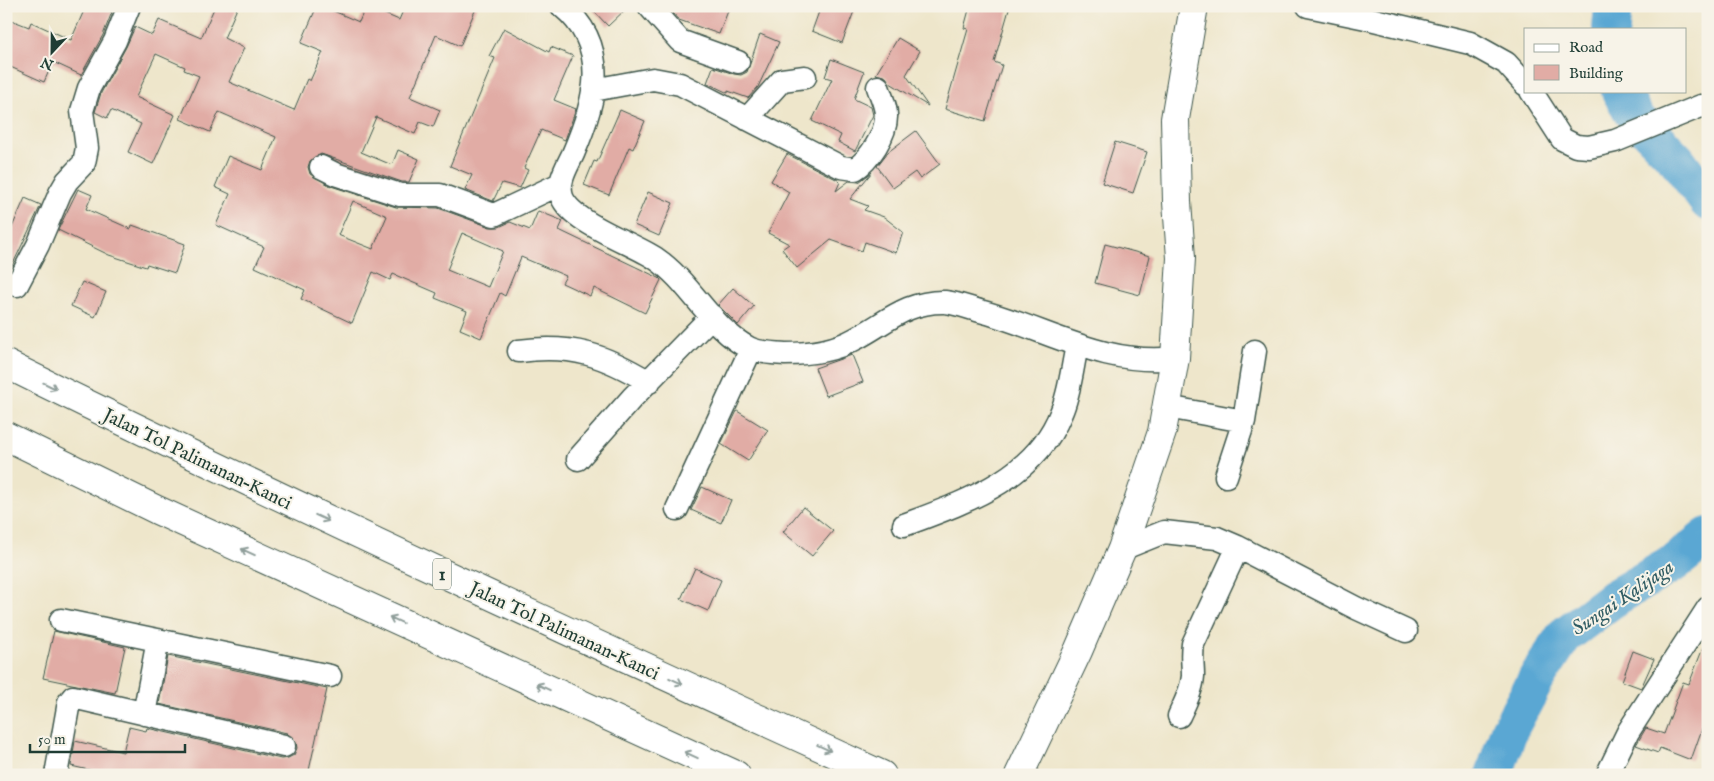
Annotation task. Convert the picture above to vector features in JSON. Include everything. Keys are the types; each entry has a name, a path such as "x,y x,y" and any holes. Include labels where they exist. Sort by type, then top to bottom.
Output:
{"main road":[{"path":"1022,768 1078,651 1122,549 1162,432 1168,407 1175,358 1181,258 1176,202 1175,119 1194,6"},
{"name":"Jalan Tol Palimanan–Kanci","path":"6,364 170,445 430,569 882,775"},
{"path":"6,436 157,510 736,775"}],"street":[{"path":"6,283 17,285 38,245 60,193 67,181 84,163 87,148 82,111 89,88 115,41 129,6"},
{"path":"562,6 576,17 588,37 595,58 593,90 587,121 560,184 562,196 567,206 584,219 656,258 736,340 751,349 774,353 816,352 855,339 897,312 920,304 946,302 997,316 1077,346 1143,360 1175,358"},
{"path":"649,6 680,41 738,62"},
{"path":"1308,6 1470,43 1506,63 1524,83"},
{"path":"747,118 782,80 805,77"},
{"path":"593,90 653,80 680,84 841,167 855,170 865,163 879,140 886,117 878,87"},
{"path":"1532,92 1558,134 1567,142 1588,147 1615,141 1704,106"},
{"path":"321,167 400,195 440,195 494,215 560,184"},
{"path":"578,459 712,316"},
{"path":"904,525 966,501 997,486 1044,443 1062,413 1077,346"},
{"path":"519,351 570,349 618,363 649,382"},
{"path":"678,509 751,349"},
{"path":"1226,476 1244,421 1255,351"},
{"path":"1168,407 1244,421"},
{"path":"1122,549 1164,532 1211,537 1238,547 1347,604 1406,631"},
{"path":"1178,716 1191,688 1193,674 1190,656 1193,644 1238,547"},
{"path":"1607,775 1628,732 1708,608"},
{"path":"61,620 330,676"},
{"path":"144,714 158,640"},
{"path":"56,775 69,702 73,697 284,746"}],"building":[{"path":"86,6 99,6 112,12 103,35 81,75 53,62 44,82 6,65 6,18 29,27 31,22 71,40"},
{"path":"215,6 238,6 224,38 244,48 229,82 294,110 307,79 310,81 323,52 301,43 317,6 322,6 359,22 366,6 399,20 405,6 477,6 460,46 436,35 410,97 440,110 433,127 420,122 415,134 376,117 361,152 392,165 398,150 419,159 409,182 402,182 321,154 310,161 308,167 310,174 331,186 396,207 438,208 490,227 499,227 510,222 530,230 538,211 563,221 559,230 661,280 645,313 594,288 590,296 562,283 566,276 521,257 505,296 500,293 481,338 460,329 467,311 435,298 437,293 393,274 390,280 373,272 352,323 301,299 305,290 255,267 264,247 216,225 230,194 215,187 228,156 262,170 276,137 219,112 210,132 180,119 199,76 184,70 185,67 156,54 136,97 175,115 153,164 128,152 141,124 111,110 107,118 95,112 101,93 135,27 152,35 159,20 201,38","holes":["353,201 387,216 373,249 338,235","462,233 503,251 488,287 447,270"]},
{"path":"589,6 629,6 608,26"},
{"path":"667,6 730,6 719,34 679,20"},
{"path":"821,6 856,6 842,43 812,31"},
{"path":"970,6 1010,6 994,62 1002,65 985,121 945,109 968,29 964,28"},
{"path":"504,28 549,52 551,47 573,56 554,100 576,109 565,140 541,130 524,168 528,170 520,188 502,183 493,201 465,190 472,175 450,166 495,58 489,56"},
{"path":"760,34 779,42 758,87 748,98 728,91 728,93 707,83 713,67 734,74 741,75 747,72"},
{"path":"898,38 920,51 906,75 928,106 890,83 886,77 876,74"},
{"path":"831,59 864,72 854,99 871,107 873,115 855,151 838,142 841,135 812,121 832,79 825,77"},
{"path":"620,110 645,121 633,149 629,147 609,195 584,185 594,161 597,162"},
{"path":"916,131 940,164 920,179 915,172 893,188 877,166 888,152"},
{"path":"1115,142 1147,152 1133,193 1102,183"},
{"path":"787,154 838,180 840,182 836,191 849,181 859,182 872,172 850,199 868,206 864,210 884,217 903,232 896,253 865,242 862,251 831,240 797,268 782,249 789,244 768,233 789,192 771,181"},
{"path":"78,189 92,195 86,209 131,229 132,225 185,244 175,273 147,264 146,267 109,255 58,230"},
{"path":"648,192 673,203 659,236 634,225"},
{"path":"25,198 41,205 11,268 6,265 6,241"},
{"path":"1105,244 1150,256 1140,295 1095,283"},
{"path":"82,282 106,292 95,317 71,306"},
{"path":"733,288 754,306 738,325 718,305"},
{"path":"852,355 863,382 826,396 815,368"},
{"path":"737,411 768,430 748,461 721,444"},
{"path":"702,487 731,500 721,523 691,510"},
{"path":"803,507 833,531 812,556 783,532"},
{"path":"695,568 721,580 708,611 681,599"},
{"path":"54,631 125,647 115,693 43,678"},
{"path":"1706,640 1708,712 1691,760 1660,748 1658,753 1636,745 1646,728 1664,734 1683,682 1689,684"},
{"path":"1633,651 1654,659 1641,688 1622,681"},
{"path":"168,656 327,689 308,775 111,775 71,766 75,741 123,752 129,727 146,731 147,728 281,759 294,755 297,748 296,742 287,733 159,704"}],"waterway":[{"name":"Sungai Kalijaga","path":"1611,28 1613,6"},
{"name":"Sungai Kalijaga","path":"1621,92 1636,118 1677,160 1708,202"},
{"name":"Sungai Kalijaga","path":"1494,775 1509,730 1538,676 1564,636 1614,598 1674,563 1708,536"}]}
